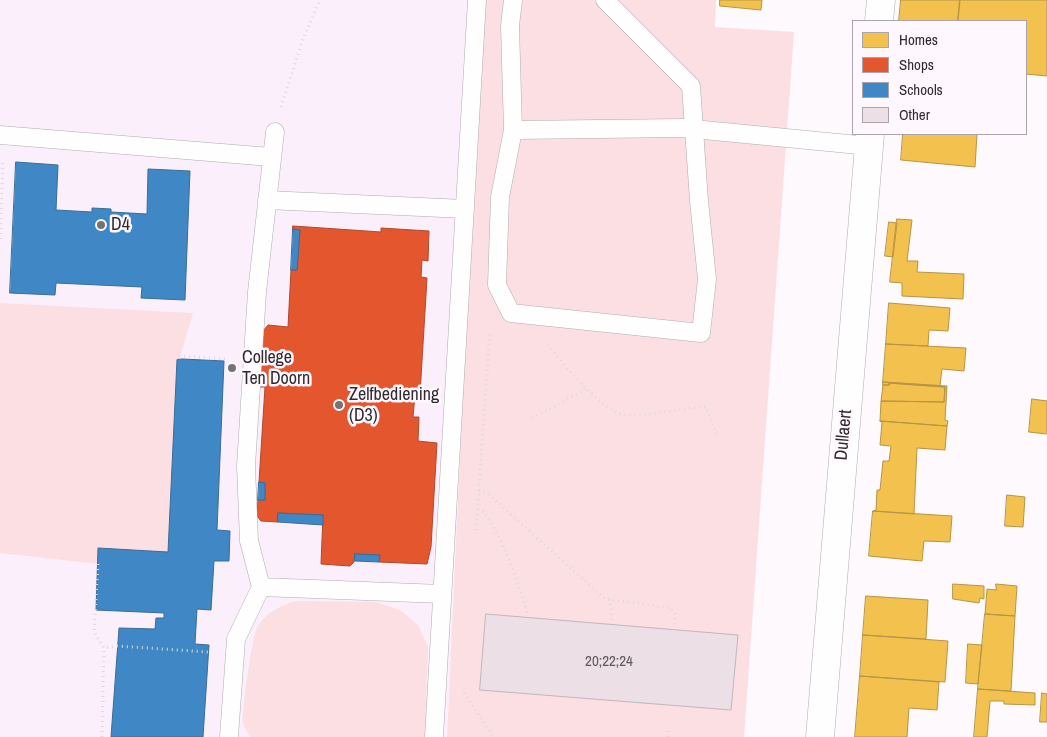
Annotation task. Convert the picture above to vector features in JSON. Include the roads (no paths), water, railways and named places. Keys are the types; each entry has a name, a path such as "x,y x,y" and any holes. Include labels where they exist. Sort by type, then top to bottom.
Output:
{"street":[{"path":"879,20 881,0"},
{"name":"Dullaert","path":"820,737 869,140"}],"lane":[{"path":"434,737 477,0"},
{"path":"513,0 510,26 513,130 500,197 498,275 498,285 511,313 700,333 707,279 691,86 605,0"},
{"path":"513,130 694,129 869,140"},
{"path":"229,737 236,640 261,587 249,540 246,466 257,292 275,132"},
{"path":"2,134 271,157"},
{"path":"267,200 465,209"},
{"path":"261,587 442,594"}],"place":[{"name":"D4","path":"101,225"},
{"name":"College Ten Doorn","path":"232,368"},
{"name":"Zelfbediening (D3)","path":"339,405"}]}
